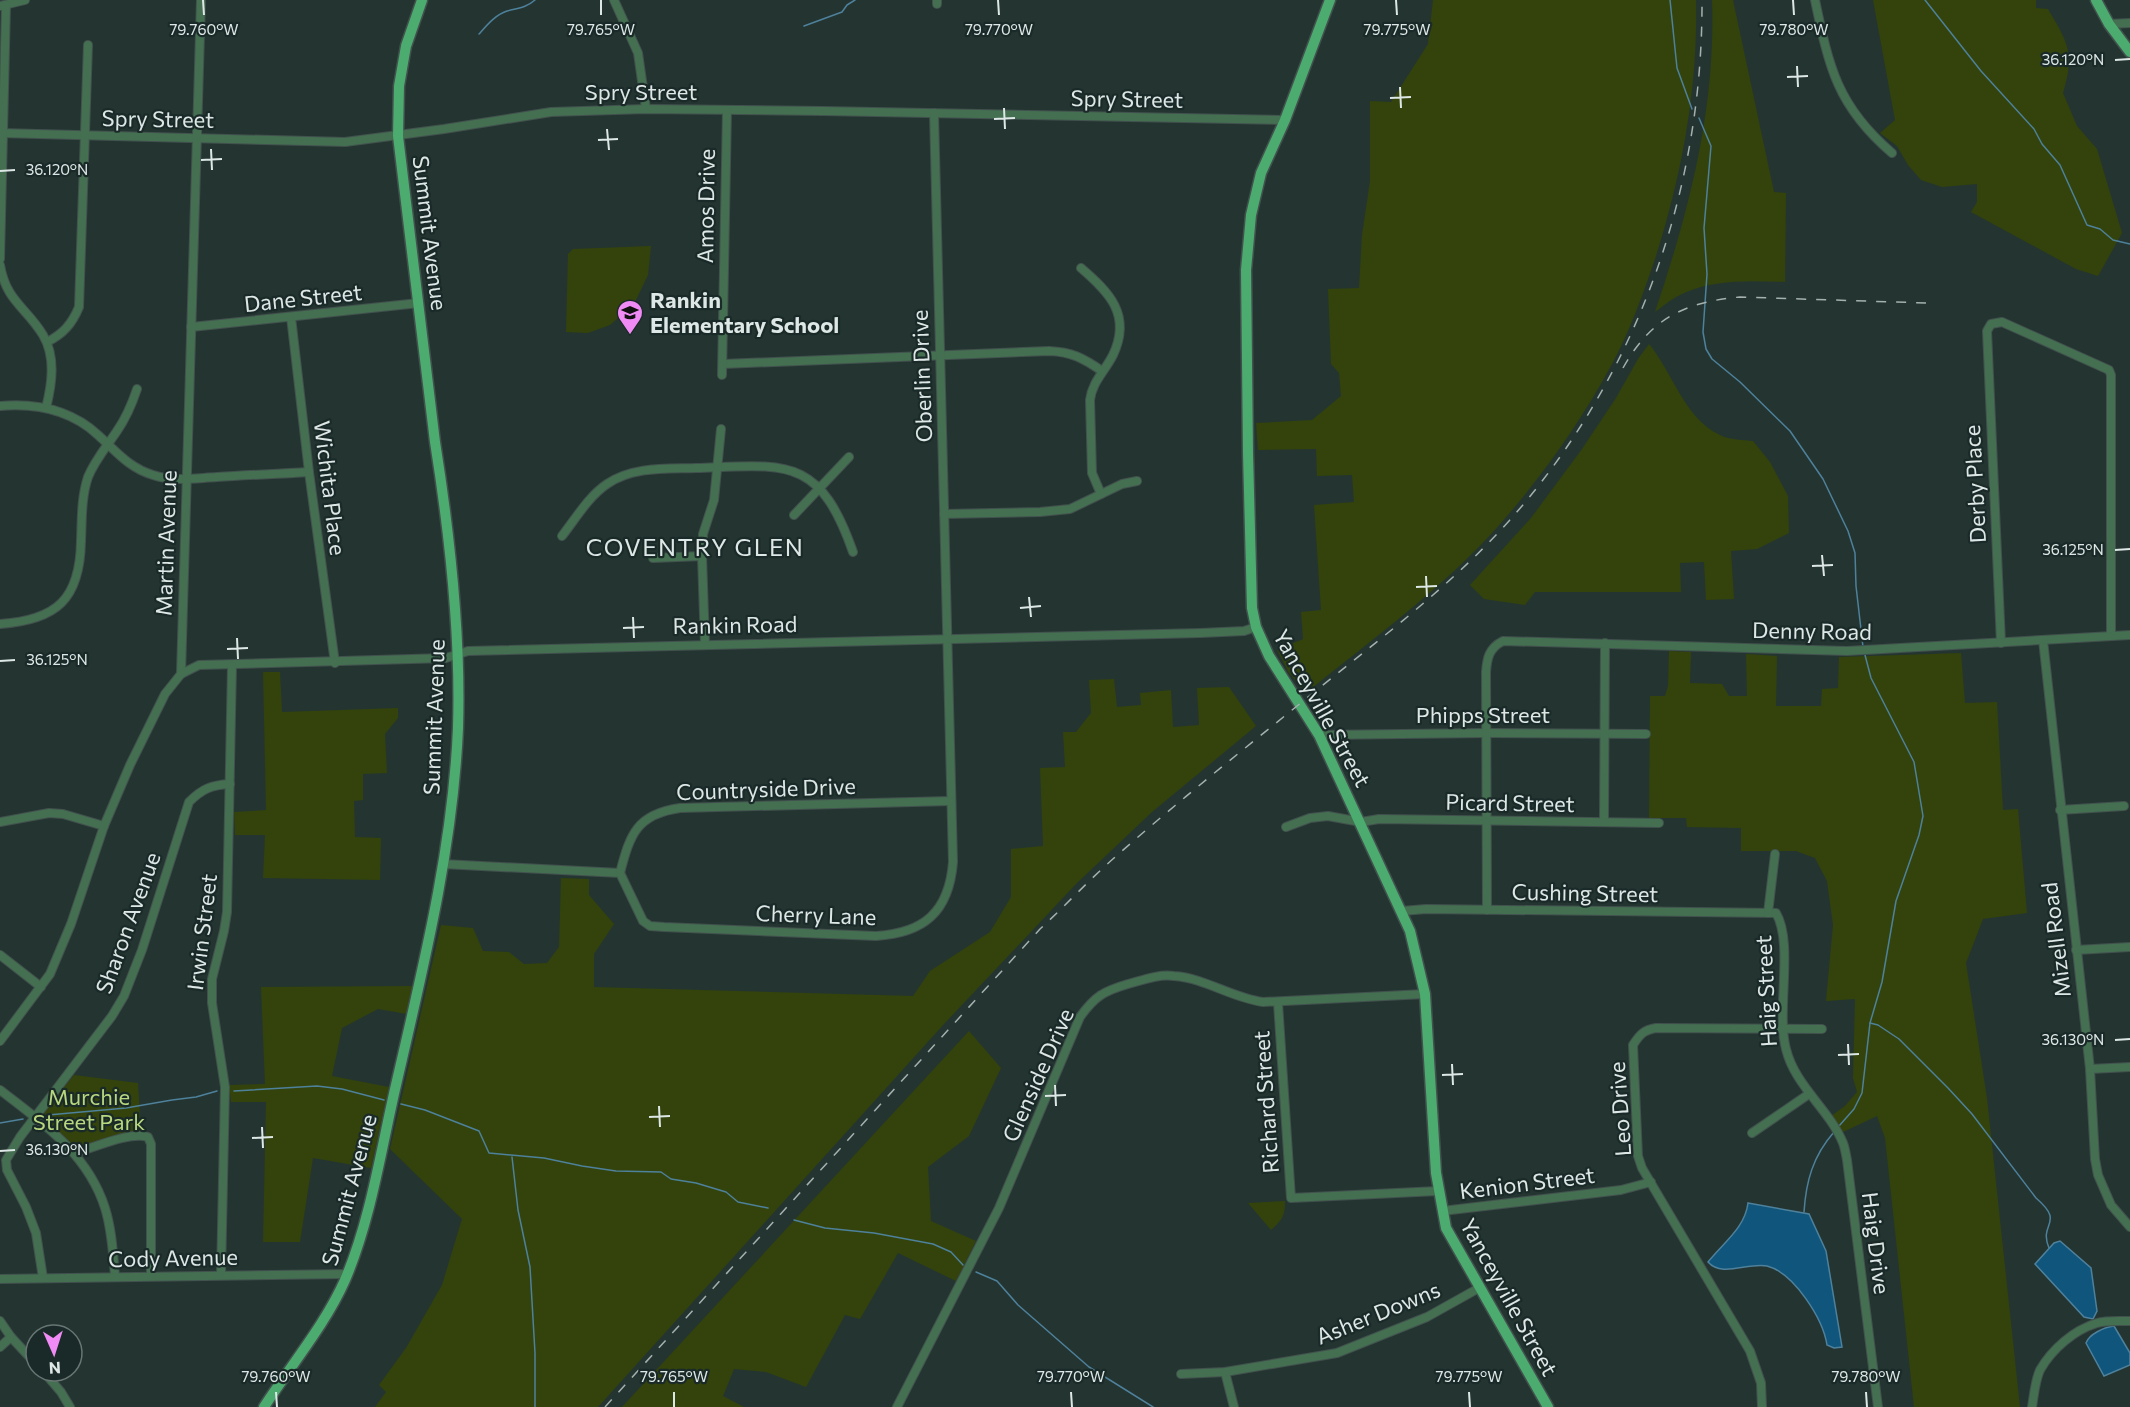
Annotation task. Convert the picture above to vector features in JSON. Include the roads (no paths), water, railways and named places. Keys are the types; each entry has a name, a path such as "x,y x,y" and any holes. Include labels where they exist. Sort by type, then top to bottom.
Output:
{"main road":[{"name":"Summit Avenue","path":"264,1407 333,1302 347,1274 362,1231 412,1016 443,864 452,801 457,739 458,654 442,482 435,442 398,136 398,104 406,46 422,0"},
{"name":"Yanceyville Street","path":"1330,0 1285,120 1261,173 1251,215 1246,270 1252,608 1256,627 1269,656 1319,735 1402,911 1415,948 1425,994 1438,1191 1442,1211 1451,1239 1548,1407"},
{"path":"2096,0 2109,24 2130,52"}],"street":[{"path":"0,259 3,6 25,0"},
{"name":"Martin Avenue","path":"181,674 201,0"},
{"path":"614,0 638,53 646,110"},
{"path":"1815,0 1827,56 1842,94 1866,128 1892,153"},
{"path":"2109,24 2130,23"},
{"path":"47,342 60,336 73,321 80,307 88,45"},
{"name":"Spry Street","path":"2,133 345,142 551,112 646,110 1285,120"},
{"name":"Amos Drive","path":"722,375 727,110"},
{"name":"Oberlin Drive","path":"934,113 947,638"},
{"path":"0,265 1,283 47,342 52,364 52,384 46,408"},
{"path":"1081,268 1105,289 1114,302 1118,315 1118,339 1113,356 1091,392 1089,416 1092,473 1101,494"},
{"name":"Dane Street","path":"191,327 419,303"},
{"name":"Wichita Place","path":"291,317 335,663"},
{"name":"Derby Place","path":"2001,643 1987,331 1991,324 2002,322 2109,370 2111,375 2112,636"},
{"path":"723,364 1066,352 1082,358 1102,371"},
{"path":"0,624 32,620 47,614 70,594 80,563 83,498 95,463 126,417 137,389"},
{"path":"0,406 32,405 76,418 98,434 127,462 140,470 167,479 309,472"},
{"path":"705,644 702,556 704,534 714,500 721,429"},
{"path":"794,516 849,457"},
{"path":"562,536 586,504 606,484 622,476 644,470 758,465 778,467 797,473 821,489 836,512 853,552"},
{"path":"944,514 1054,512 1070,509 1122,484 1137,481"},
{"path":"653,558 702,556"},
{"name":"Rankin Road","path":"181,674 199,665 232,666 446,658 468,651 1201,633 1244,631 1256,627"},
{"name":"Denny Road","path":"1486,733 1487,660 1495,645 1503,641 1855,651 2130,635"},
{"name":"Cherry Lane","path":"620,873 638,913 650,926 876,936 898,935 926,921 940,906 948,892 953,862 947,638"},
{"name":"Mizell Road","path":"2043,640 2090,1069 2093,1138 2098,1176 2111,1204 2130,1227"},
{"path":"1604,822 1605,644"},
{"name":"Irwin Street","path":"221,1275 225,1087 212,1003 212,979 227,912 232,666"},
{"path":"0,1041 50,974 61,950 104,826 130,765 165,694 181,674"},
{"path":"1486,733 1487,910"},
{"name":"Phipps Street","path":"1319,735 1646,734"},
{"name":"Sharon Avenue","path":"43,1278 36,1233 27,1207 7,1170 6,1160 11,1149 112,1016 124,996 142,950 189,802 205,788 230,784"},
{"name":"Countryside Drive","path":"620,873 635,829 651,815 662,810 950,801"},
{"path":"2060,810 2124,806"},
{"path":"0,822 50,813 63,814 104,826"},
{"name":"Picard Street","path":"1286,827 1310,818 1328,816 1361,822 1379,819 1659,824"},
{"name":"Haig Street","path":"1774,854 1768,913 1776,914 1783,937 1782,1029 1790,1065 1809,1094"},
{"path":"443,864 620,873"},
{"name":"Cushing Street","path":"1402,911 1426,909 1768,913"},
{"path":"2076,950 2130,947"},
{"path":"0,955 41,987"},
{"name":"Glenside Drive","path":"897,1407 998,1211 1080,1017 1099,994 1151,977 1164,976 1189,978 1249,1000 1278,1003 1425,994"},
{"name":"Richard Street","path":"1278,1003 1291,1198 1438,1191"},
{"name":"Leo Drive","path":"1762,1407 1761,1383 1750,1351 1638,1156 1633,1045 1640,1034 1656,1028 1822,1029"},
{"path":"2090,1069 2130,1067"},
{"path":"0,1090 37,1116 74,1153 88,1172 105,1208 111,1232 115,1276"},
{"path":"1752,1133 1809,1094"},
{"name":"Haig Drive","path":"1809,1094 1842,1142 1847,1160 1878,1407"},
{"path":"74,1153 130,1137 140,1135 148,1137 151,1144 151,1276"},
{"name":"Kenion Street","path":"1442,1211 1621,1190 1651,1182"},
{"name":"Cody Avenue","path":"0,1279 347,1274"},
{"name":"Asher Downs","path":"1182,1374 1225,1372 1337,1353 1427,1317 1479,1288"},
{"path":"0,1321 24,1351"},
{"path":"2032,1407 2039,1372 2053,1351 2063,1342 2081,1329 2098,1322 2130,1321"},
{"path":"0,1347 11,1337"},
{"path":"1225,1372 1234,1407"},
{"path":"53,1383 70,1407"}],"water":[{"path":"1748,1203 1809,1214 1826,1251 1842,1347 1834,1348 1827,1345 1820,1323 1806,1298 1777,1270 1760,1265 1720,1269 1708,1262 1738,1228"},
{"path":"2060,1241 2091,1268 2097,1311 2093,1319 2084,1317 2035,1264 2054,1243"},
{"path":"2114,1326 2130,1353 2130,1365 2104,1376 2086,1343 2098,1332"}],"waterway":[{"path":"479,34 499,15 535,0"},
{"path":"804,26 842,12 855,0"},
{"path":"1670,0 1677,68 1692,109"},
{"path":"1925,0 1981,71 2034,129 2042,144 2060,165 2087,225 2100,229 2113,240 2130,244"},
{"path":"1699,118 1711,146 1704,228 1707,274 1703,332 1706,349 1712,359 1740,382 1790,431 1823,479 1848,531 1855,553 1856,586 1863,647"},
{"path":"1839,1126 1854,1109 1862,1093 1870,1023 1882,982 1896,901 1919,835 1923,816 1914,762 1871,678 1865,655"},
{"path":"1870,1023 1878,1025 1899,1039 1972,1114 2049,1213 2047,1233 2049,1248"},
{"path":"234,1091 317,1086 342,1089 384,1100"},
{"path":"48,1115 126,1108 196,1097 217,1091"},
{"path":"401,1104 425,1110 479,1131 489,1153 544,1158 616,1171 661,1172 671,1179 696,1183 726,1192 738,1202 768,1208"},
{"path":"0,1123 23,1119"},
{"path":"1804,1212 1812,1169 1821,1150 1834,1132"},
{"path":"512,1157 518,1210 530,1267 535,1353 535,1407"},
{"path":"794,1220 825,1228 874,1233 933,1244 951,1252 963,1265"},
{"path":"976,1272 997,1281 1018,1305 1089,1367 1153,1407"}],"railway":[{"path":"605,1407 1040,929 1104,867 1160,818 1383,637 1461,570 1509,521 1554,465 1593,406 1627,343 1654,278 1675,211 1690,142 1699,71 1702,0"},
{"path":"1623,368 1645,337 1658,325 1686,308 1720,299 1740,297 1926,303"}],"place":[{"name":"Rankin Elementary School","path":"630,336"}],"district":[{"name":"COVENTRY GLEN","path":"695,548"}],"park label":[{"name":"Murchie Street Park","path":"89,1110"}]}
